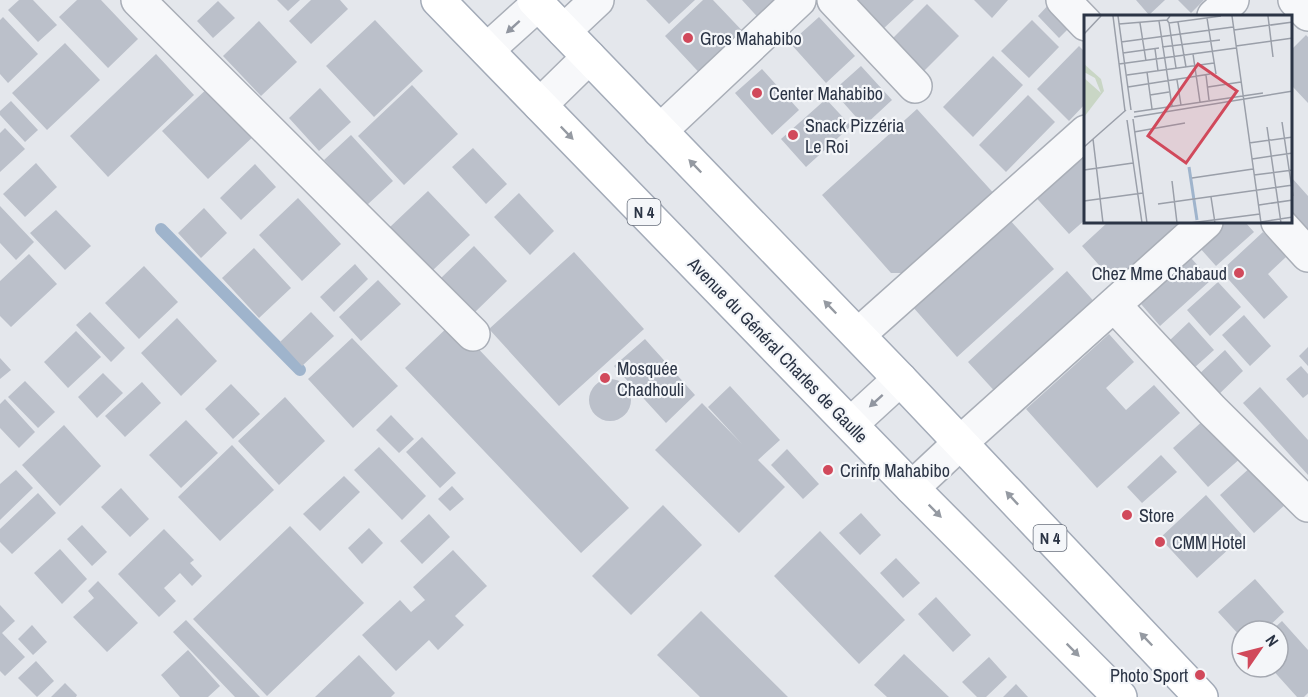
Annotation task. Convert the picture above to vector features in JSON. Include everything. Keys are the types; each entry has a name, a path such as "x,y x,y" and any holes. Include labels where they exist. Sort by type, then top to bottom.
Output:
{"main road":[{"name":"Avenue du Général Charles de Gaulle","path":"438,0 912,488 1120,697"},
{"name":"N 4","path":"536,2 858,335 1200,697"}],"street":[{"path":"138,0 473,334"},
{"path":"564,31 597,0"},
{"path":"660,131 799,0"},
{"path":"834,0 915,86"},
{"path":"1063,0 1084,22"},
{"path":"1215,15 1232,0"},
{"path":"1295,0 1308,14"},
{"path":"487,50 536,2"},
{"path":"540,105 589,57"},
{"path":"858,335 1084,134"},
{"path":"912,488 1204,224"},
{"path":"1282,226 1308,255"},
{"path":"1114,305 1212,410 1308,505"},
{"path":"851,424 900,379"}],"building":[{"path":"19,0 33,0 57,25 38,42 8,10"},
{"path":"77,0 101,0 138,39 108,68 59,17"},
{"path":"277,0 300,0 288,11"},
{"path":"311,0 340,0 348,9 311,44 289,21"},
{"path":"646,0 695,0 669,24"},
{"path":"703,0 713,0 751,40 707,81 665,36"},
{"path":"742,0 790,0 764,24"},
{"path":"853,0 914,0 882,30"},
{"path":"974,0 1008,0 992,18"},
{"path":"1136,0 1165,0 1149,15"},
{"path":"1178,0 1204,0 1191,13"},
{"path":"218,1 235,18 213,38 197,21"},
{"path":"1052,1 1074,23 1059,38 1038,16"},
{"path":"927,4 959,36 922,73 890,41"},
{"path":"3,17 38,54 8,83 0,74 0,20"},
{"path":"819,17 855,56 826,83 790,43"},
{"path":"375,20 423,71 374,117 326,66"},
{"path":"1032,20 1059,47 1029,78 1001,51"},
{"path":"259,21 297,62 261,96 223,56"},
{"path":"1306,35 1308,37 1308,103 1293,87 1293,48"},
{"path":"65,43 100,80 47,130 12,93"},
{"path":"1079,46 1084,51 1084,105 1069,121 1037,89"},
{"path":"156,54 194,95 108,177 70,136"},
{"path":"993,56 1023,85 973,137 943,107"},
{"path":"861,66 892,100 864,126 833,91"},
{"path":"762,69 799,110 772,135 735,93"},
{"path":"211,85 256,134 208,179 162,131"},
{"path":"412,85 458,134 404,185 358,136"},
{"path":"320,88 351,122 319,151 289,118"},
{"path":"1028,95 1055,122 1006,172 979,145"},
{"path":"826,99 851,126 806,167 781,139"},
{"path":"11,101 38,130 25,142 0,115 0,111"},
{"path":"917,109 998,198 915,273 891,273 822,195"},
{"path":"5,128 25,149 0,172 0,133"},
{"path":"351,135 393,181 367,205 324,160"},
{"path":"1084,145 1084,221 1069,234 1031,192"},
{"path":"473,148 507,184 486,204 452,167"},
{"path":"36,163 57,187 25,217 3,194"},
{"path":"255,164 276,187 241,220 220,198"},
{"path":"1293,179 1308,196 1308,231 1293,214"},
{"path":"428,191 470,235 432,271 390,227"},
{"path":"519,193 554,231 530,255 494,217"},
{"path":"298,198 341,244 302,281 259,235"},
{"path":"0,206 34,242 16,260 0,243"},
{"path":"204,208 227,233 201,258 178,233"},
{"path":"56,210 91,246 65,270 30,233"},
{"path":"1009,219 1054,269 957,357 912,306"},
{"path":"1106,224 1198,224 1123,292 1082,246"},
{"path":"1224,224 1247,224 1254,232 1216,266 1199,247"},
{"path":"1263,232 1286,257 1268,274 1288,297 1264,319 1221,271"},
{"path":"474,246 507,281 473,314 440,279"},
{"path":"254,248 291,288 259,318 222,278"},
{"path":"574,252 644,329 559,406 489,329"},
{"path":"29,254 57,284 11,327 0,316 0,281"},
{"path":"1191,258 1211,280 1160,326 1141,304"},
{"path":"355,264 368,279 334,312 320,297"},
{"path":"144,266 178,302 139,339 105,303"},
{"path":"1067,271 1098,306 999,396 968,362"},
{"path":"378,280 401,304 361,341 339,317"},
{"path":"1218,282 1241,307 1210,336 1187,310"},
{"path":"90,312 125,348 111,362 76,325"},
{"path":"311,312 334,336 302,366 280,342"},
{"path":"1244,315 1271,346 1250,366 1222,335"},
{"path":"177,318 217,361 181,396 141,353"},
{"path":"453,322 629,508 581,553 405,368"},
{"path":"1189,322 1214,350 1194,368 1169,341"},
{"path":"76,331 101,357 68,388 44,362"},
{"path":"1109,334 1134,362 1106,388 1126,410 1154,385 1180,413 1097,488 1026,409"},
{"path":"352,338 398,386 353,428 308,379"},
{"path":"645,339 695,395 666,423 614,366"},
{"path":"1308,347 1308,366 1299,356"},
{"path":"1225,350 1243,371 1216,397 1197,376"},
{"path":"0,358 11,370 0,379"},
{"path":"1301,366 1308,374 1308,394 1303,398 1286,379"},
{"path":"103,373 123,393 97,418 78,397"},
{"path":"610,379 618,380 625,385 630,392 630,408 625,415 618,420 610,421 602,420 595,415 590,408 589,400 590,392 595,385 602,380"},
{"path":"25,381 55,412 38,428 8,397"},
{"path":"142,382 161,403 125,437 105,416"},
{"path":"231,384 260,414 233,439 205,409"},
{"path":"730,386 780,440 758,460 785,487 739,533 655,450 702,403 742,444 708,407"},
{"path":"1260,387 1308,440 1308,475 1243,403"},
{"path":"285,397 325,441 279,485 238,441"},
{"path":"5,399 35,432 19,448 0,428 0,404"},
{"path":"391,415 414,439 399,453 376,430"},
{"path":"1206,418 1242,457 1208,487 1173,448"},
{"path":"186,420 218,453 181,488 149,455"},
{"path":"64,425 101,466 60,506 22,465"},
{"path":"422,437 456,473 440,488 406,452"},
{"path":"232,445 274,490 220,541 178,497"},
{"path":"379,447 426,496 402,520 354,470"},
{"path":"787,449 819,484 803,499 771,465"},
{"path":"1161,455 1177,472 1142,503 1127,487"},
{"path":"1253,465 1287,503 1254,533 1220,495"},
{"path":"16,470 33,488 0,520 0,484"},
{"path":"344,476 360,492 320,531 303,514"},
{"path":"452,486 464,499 450,511 438,499"},
{"path":"121,488 149,519 130,537 101,507"},
{"path":"38,493 56,513 12,554 0,542 0,529"},
{"path":"1206,495 1243,536 1197,578 1160,538"},
{"path":"663,505 702,545 631,615 592,576"},
{"path":"861,513 881,535 860,555 839,533"},
{"path":"429,514 450,537 422,564 400,541"},
{"path":"82,525 107,552 92,566 67,539"},
{"path":"290,526 364,603 267,696 193,619"},
{"path":"369,528 383,543 362,564 348,548"},
{"path":"164,529 194,560 190,563 202,576 192,586 180,573 164,588 176,601 159,617 118,574"},
{"path":"820,531 905,620 859,664 774,576"},
{"path":"60,549 87,579 62,604 34,573"},
{"path":"453,550 487,586 455,616 464,625 438,650 429,640 396,671 362,635 400,600 411,612 425,600 413,587"},
{"path":"896,558 920,583 903,598 880,573"},
{"path":"1255,579 1284,612 1277,619 1230,619 1230,625 1218,612"},
{"path":"98,581 138,623 107,652 73,617 94,598 88,591"},
{"path":"936,597 971,635 953,652 918,614"},
{"path":"0,605 15,621 2,633 25,657 5,676 0,671"},
{"path":"701,611 788,697 700,697 657,655"},
{"path":"186,620 260,697 235,697 173,632"},
{"path":"32,625 47,642 33,655 18,639"},
{"path":"1290,630 1308,650 1308,693 1304,697 1297,697 1281,679 1290,679"},
{"path":"188,650 220,686 208,697 180,697 161,675"},
{"path":"904,654 949,697 887,697 874,685"},
{"path":"359,655 395,693 391,697 315,697"},
{"path":"989,657 1007,677 986,697 977,697 962,682"},
{"path":"36,661 54,681 37,697 18,678"},
{"path":"65,683 77,695 76,697 51,697"},
{"path":"1016,684 1028,697 1003,697"}],"waterway":[{"path":"161,229 300,370"}],"place":[{"name":"Gros Mahabibo","path":"688,38"},
{"name":"Center Mahabibo","path":"757,93"},
{"name":"Snack Pizzéria Le Roi","path":"793,135"},
{"name":"Chez Mme Chabaud","path":"1239,273"},
{"name":"Mosquée Chadhouli","path":"605,378"},
{"name":"Crinfp Mahabibo","path":"828,470"},
{"name":"Store","path":"1127,515"},
{"name":"CMM Hotel","path":"1160,542"},
{"name":"Photo Sport","path":"1200,675"}]}
